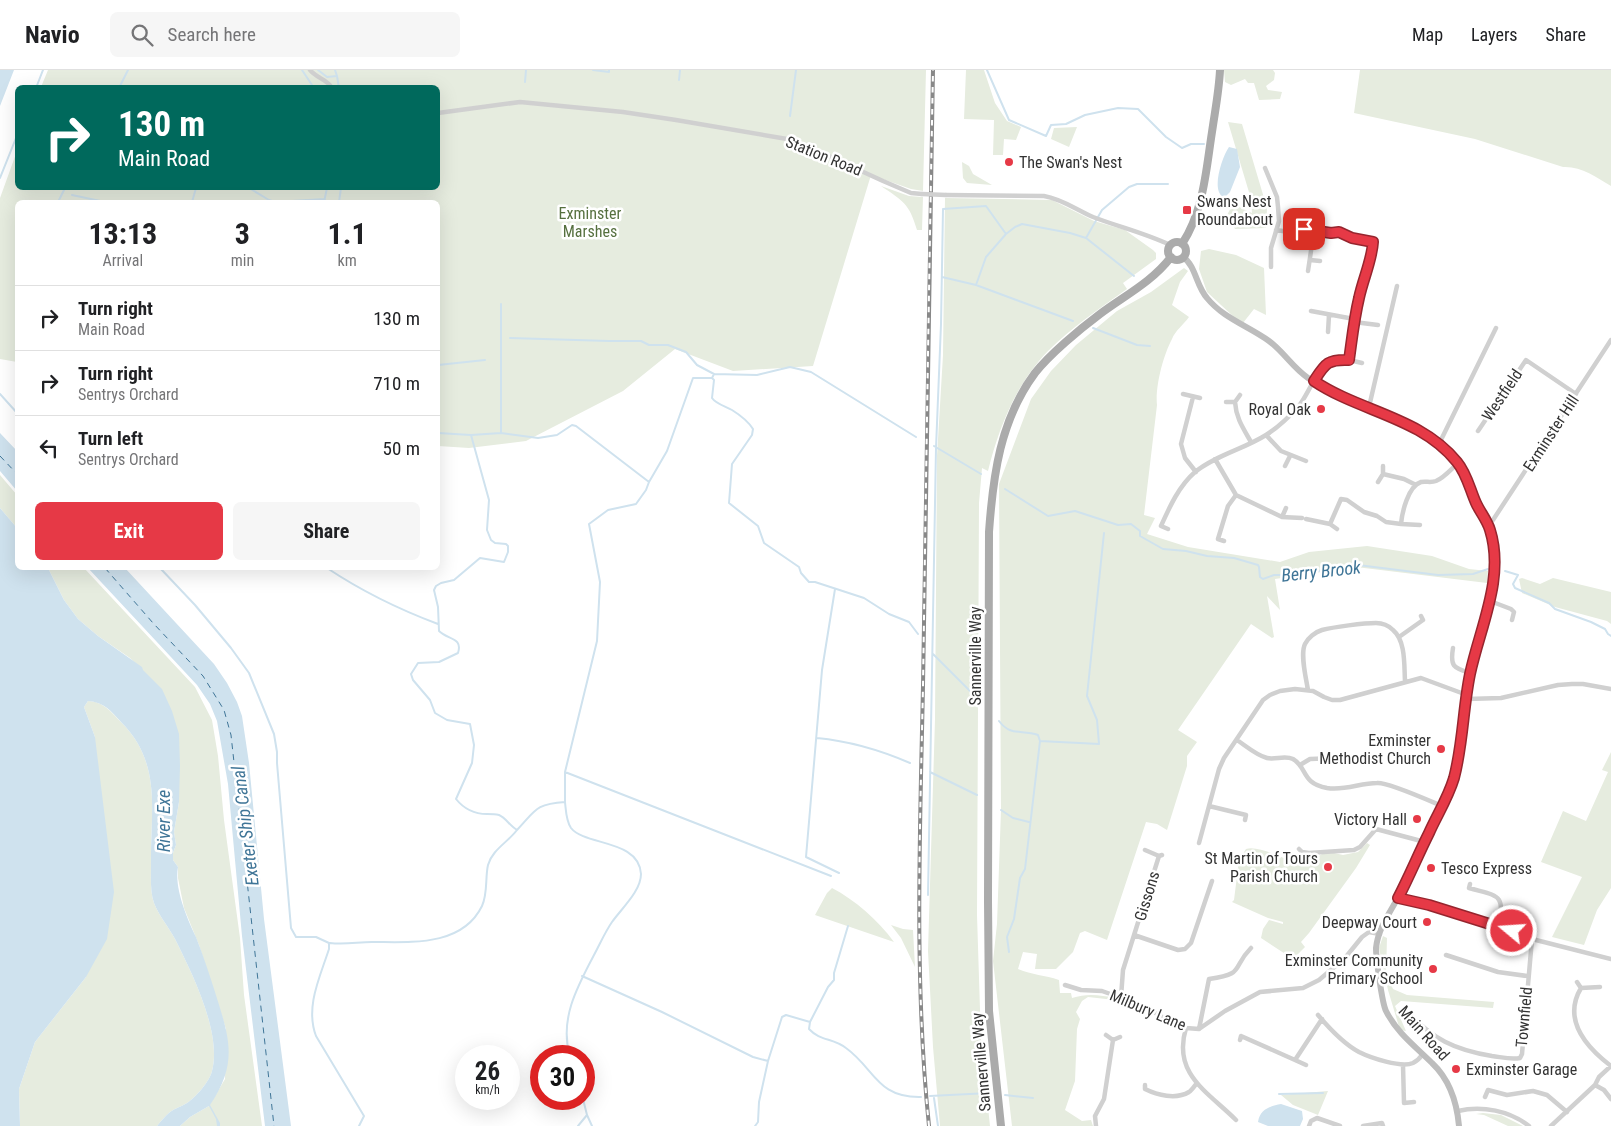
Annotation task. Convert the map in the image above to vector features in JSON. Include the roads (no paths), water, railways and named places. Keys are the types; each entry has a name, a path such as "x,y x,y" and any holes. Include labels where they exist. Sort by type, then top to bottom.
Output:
{"main road":[{"path":"1182,244 1193,225 1199,209 1213,127 1220,70"},
{"path":"1174,242 1182,244 1186,251 1183,257 1176,260 1171,258 1168,250 1170,246 1174,242"},
{"name":"Sannerville Way","path":"1001,1126 990,1012 988,901 989,532 992,487 996,466 1004,432 1011,416 1021,396 1041,367 1099,314 1145,283 1171,258"}],"street":[{"path":"310,70 318,78 331,85"},
{"name":"Station Road","path":"440,113 520,102 623,112 787,139 812,148 911,192 946,195 1044,196 1054,198 1094,217 1153,237 1170,246"},
{"path":"1265,168 1277,197 1279,221 1271,248 1271,267"},
{"path":"1276,230 1289,232 1304,229 1331,233 1339,232 1352,238 1373,242 1372,256 1367,266 1354,321 1349,360"},
{"path":"1308,271 1314,231"},
{"name":"Main Road","path":"1183,257 1191,265 1202,292 1217,309 1266,339 1295,367 1314,381 1340,395 1413,427 1439,444 1458,463 1465,475 1476,504 1488,524 1495,553 1490,601 1470,673 1459,757 1452,785 1385,921 1376,945 1384,1009 1398,1031 1441,1073 1449,1086 1458,1111 1459,1126"},
{"path":"1310,260 1320,261"},
{"path":"1369,407 1397,286"},
{"path":"1311,311 1378,325"},
{"path":"1328,332 1329,315"},
{"path":"1439,444 1496,328"},
{"name":"Exminster Hill","path":"1488,524 1493,520 1611,340"},
{"path":"1168,529 1161,526 1170,506 1176,494 1196,472 1266,434 1299,406 1314,381 1330,361 1336,359 1362,363"},
{"name":"Westfield","path":"1478,432 1526,360 1576,394"},
{"path":"1183,394 1200,398"},
{"path":"1240,395 1236,402 1236,410 1241,426 1251,442"},
{"path":"1193,396 1182,444 1185,458 1196,472"},
{"path":"1226,402 1236,402"},
{"path":"1266,434 1281,451 1306,461"},
{"path":"1285,466 1290,456"},
{"path":"1215,460 1236,495 1282,517 1304,518 1330,524 1336,529"},
{"path":"1401,524 1404,506 1416,485 1422,482 1433,483 1441,479 1458,463"},
{"path":"1378,482 1383,474 1383,466"},
{"path":"1383,474 1416,485"},
{"path":"1218,539 1228,506 1236,495"},
{"path":"1334,496 1347,500 1364,512 1377,516 1386,522 1420,524"},
{"path":"1330,524 1341,499"},
{"path":"1282,517 1286,508"},
{"path":"1211,537 1224,542"},
{"path":"1490,601 1509,607 1514,612 1520,612"},
{"path":"1512,620 1514,612"},
{"path":"1399,637 1423,620"},
{"path":"1308,690 1302,652 1304,644 1310,636 1322,630 1376,624 1386,626 1399,637 1403,650 1405,681"},
{"path":"1453,648 1451,661 1453,665 1470,673"},
{"path":"1199,843 1219,769 1263,700 1280,691 1308,690 1332,700 1340,700 1415,679 1426,679 1467,697 1501,698 1572,684 1611,689"},
{"path":"1237,740 1266,758 1287,757 1294,759 1308,779 1318,786 1345,789 1381,783 1442,806"},
{"path":"1300,766 1310,759 1337,758"},
{"path":"1209,806 1246,816"},
{"path":"1299,849 1302,852 1309,853 1354,850 1360,848 1376,829 1424,842"},
{"name":"Gissons","path":"1121,997 1123,970 1161,855 1145,850"},
{"name":"Gissons","path":"1134,936 1178,950 1185,949 1190,943 1207,890 1212,881"},
{"path":"1469,888 1493,895 1500,900 1502,907 1498,926"},
{"path":"1398,898 1429,905 1498,926 1532,939 1611,959"},
{"name":"Milbury Lane","path":"1064,985 1081,990 1102,990 1141,1005 1175,1024 1186,1028 1199,1029 1225,1011 1260,992 1303,988 1318,980 1345,958 1369,932 1380,934"},
{"name":"Townfield","path":"1407,1011 1432,1035 1449,1045 1474,1053 1520,1058 1522,1054 1527,976 1532,939"},
{"path":"1199,1029 1209,979 1230,975 1237,970 1251,948"},
{"path":"1446,955 1498,972 1527,976"},
{"path":"1577,982 1581,988"},
{"path":"1581,988 1600,987"},
{"path":"1551,1126 1595,1085 1599,1077 1611,1066 1594,1053 1580,1036 1574,1009 1576,997 1581,988"},
{"path":"1295,1060 1320,1017 1347,1044 1359,1052 1386,1061 1403,1064 1414,1063 1422,1055"},
{"path":"1186,1028 1181,1050 1188,1072 1236,1120"},
{"path":"1106,1036 1113,1040"},
{"path":"1241,1036 1306,1065"},
{"path":"1113,1040 1120,1037"},
{"path":"1096,1126 1095,1116 1104,1099 1113,1040"},
{"path":"1403,1064 1404,1103 1414,1102"},
{"path":"1143,1095 1145,1087 1175,1096 1189,1092 1197,1082"},
{"path":"1485,1097 1490,1084"},
{"path":"1595,1085 1604,1090 1611,1099"},
{"path":"1488,1090 1507,1095 1533,1091 1547,1095 1567,1112"},
{"path":"1458,1111 1485,1109 1512,1115 1529,1126"},
{"path":"1309,1126 1311,1121 1317,1118 1340,1126"},
{"path":"1363,1126 1382,1123 1382,1126"}],"water":[{"path":"0,70 14,70 0,106"},
{"path":"1229,147 1237,149 1240,167 1230,192 1223,197 1218,188 1218,181 1223,158"},
{"path":"0,433 15,449 15,489 0,471"},
{"name":"River Exe","path":"0,508 15,526 15,570 49,570 64,600 78,619 98,636 142,667 162,689 172,711 179,734 180,766 179,802 174,832 176,845 173,860 178,867 178,884 182,903 199,944 220,1008 229,1049 225,1076 210,1105 220,1126 217,1126 216,1119 209,1106 190,1117 180,1126 157,1126 170,1112 194,1097 208,1080 212,1071 214,1056 213,1039 197,986 175,939 158,912 153,899 151,889 151,789 149,772 143,755 134,738 110,711 99,703 88,701 84,707 95,737 114,892 107,939 86,977 35,1042 19,1089 20,1126 0,1126"},
{"name":"Exeter Ship Canal","path":"90,570 127,570 214,664 237,702 242,716 249,763 264,919 291,1126 265,1126 242,936 228,784 217,721 210,704 197,685"},
{"path":"1281,1104 1302,1111 1303,1119 1300,1126 1268,1126 1258,1122 1263,1111 1269,1107"}],"waterway":[{"path":"37,85 43,70"},
{"path":"120,85 128,70"},
{"path":"302,70 312,85"},
{"name":"Berry Brook","path":"318,70 327,77 337,76 338,85"},
{"name":"Berry Brook","path":"335,70 337,76"},
{"path":"525,82 526,70"},
{"path":"593,70 609,72 609,70"},
{"path":"679,80 680,70"},
{"path":"790,116 796,70"},
{"path":"987,70 1009,120 1046,136 1051,125 1066,124 1085,115 1118,108 1138,109 1166,137 1182,148 1191,144 1204,144"},
{"path":"0,178 15,140"},
{"path":"1086,238 1102,210 1129,187 1137,184 1168,184"},
{"path":"59,200 64,190"},
{"path":"193,200 195,190"},
{"path":"252,190 269,200"},
{"path":"324,200 327,190"},
{"path":"339,200 341,190"},
{"path":"72,195 96,200"},
{"path":"308,200 325,199"},
{"path":"928,895 936,448 943,209 986,206 1006,234"},
{"path":"976,285 986,257 1006,234 1022,224 1086,238 1134,276"},
{"path":"942,277 976,285 1073,321"},
{"path":"501,304 501,433"},
{"path":"1093,328 1137,345 1150,346"},
{"path":"510,338 641,341 649,345 668,345 686,352 697,365 714,374"},
{"path":"440,365 485,360"},
{"path":"440,433 471,435 501,433 538,438 557,435 572,425 576,426 649,482 667,451 693,378 712,378 714,374 757,375 790,367 811,372 916,437"},
{"path":"712,378 714,380 712,398 741,416 753,429 752,435 732,464 729,503 758,526 764,543 799,567 801,573 809,582 815,582 864,598 889,614 909,622 918,634"},
{"path":"0,394 15,411"},
{"path":"471,435 489,500 487,530 491,540 508,546 508,552 504,562 480,558 454,580 436,586 434,590 438,607 439,631 457,641 458,653 439,662 418,663 411,674 413,680 430,700 435,713 447,720 470,724 474,745 472,763 456,799 463,806 474,812 499,815 517,830 542,806 565,802 565,772 831,876"},
{"path":"934,446 981,474"},
{"path":"565,772 597,641 600,582 589,524 608,510 636,504 649,482"},
{"name":"Berry Brook","path":"1005,489 1048,516 1075,511 1118,525 1131,524 1140,531 1140,536 1163,549 1234,558 1258,565 1260,577 1263,579 1274,575 1286,575 1294,571 1327,571 1358,565 1438,575 1473,574 1488,569"},
{"path":"1040,741 1099,744 1097,720 1087,696 1104,533"},
{"path":"162,570 195,605 249,673 274,734 291,928 296,937 316,937 329,943 329,949 315,992 312,1014 313,1025 316,1036 364,1116 359,1126"},
{"path":"330,570 381,599 438,624"},
{"name":"Berry Brook","path":"1505,571 1518,575 1513,584 1515,588 1549,603 1555,609 1591,622 1605,629 1611,636"},
{"path":"835,589 822,670 806,857 839,873"},
{"path":"933,654 976,697"},
{"path":"999,721 1003,726 1012,731 1038,735 1040,741 1025,869 1020,878 1014,919 1007,937 1009,952"},
{"path":"817,738 841,741 864,747 910,763"},
{"path":"930,772 977,795"},
{"path":"565,802 567,819 571,828 578,834 622,849 638,863 641,874 638,887 607,930 576,992 568,1017 567,1045"},
{"path":"1001,810 1013,818 1029,822"},
{"path":"330,943 418,941 434,939 462,929 473,919 482,906 490,860 517,830"},
{"path":"810,1022 828,987 834,980 834,973 848,926"},
{"path":"582,976 662,1012 753,1057 768,1061 782,1017 786,1015 810,1022 809,1029 813,1033 846,1048 886,1087 895,1093 921,1097"},
{"path":"755,1126 758,1122 759,1102 768,1061"},
{"path":"930,1096 989,1093"},
{"path":"1279,1094 1323,1093"},
{"path":"1005,1095 1033,1098"},
{"path":"934,1098 938,1126"},
{"path":"578,1126 587,1115 586,1110"},
{"path":"587,1115 592,1126"}],"railway":[{"path":"929,1126 921,1017 919,906 933,70"}],"place":[{"name":"The Swan's Nest","path":"1009,162"},
{"name":"Swans Nest Roundabout","path":"1187,210"},
{"name":"Royal Oak","path":"1321,409"},
{"name":"Exminster Methodist Church","path":"1441,749"},
{"name":"Victory Hall","path":"1417,819"},
{"name":"St Martin of Tours Parish Church","path":"1328,867"},
{"name":"Tesco Express","path":"1431,868"},
{"name":"Deepway Court","path":"1427,922"},
{"name":"Exminster Community Primary School","path":"1433,969"},
{"name":"Exminster Garage","path":"1456,1069"}],"park label":[{"name":"Exminster Marshes","path":"590,222"}]}
